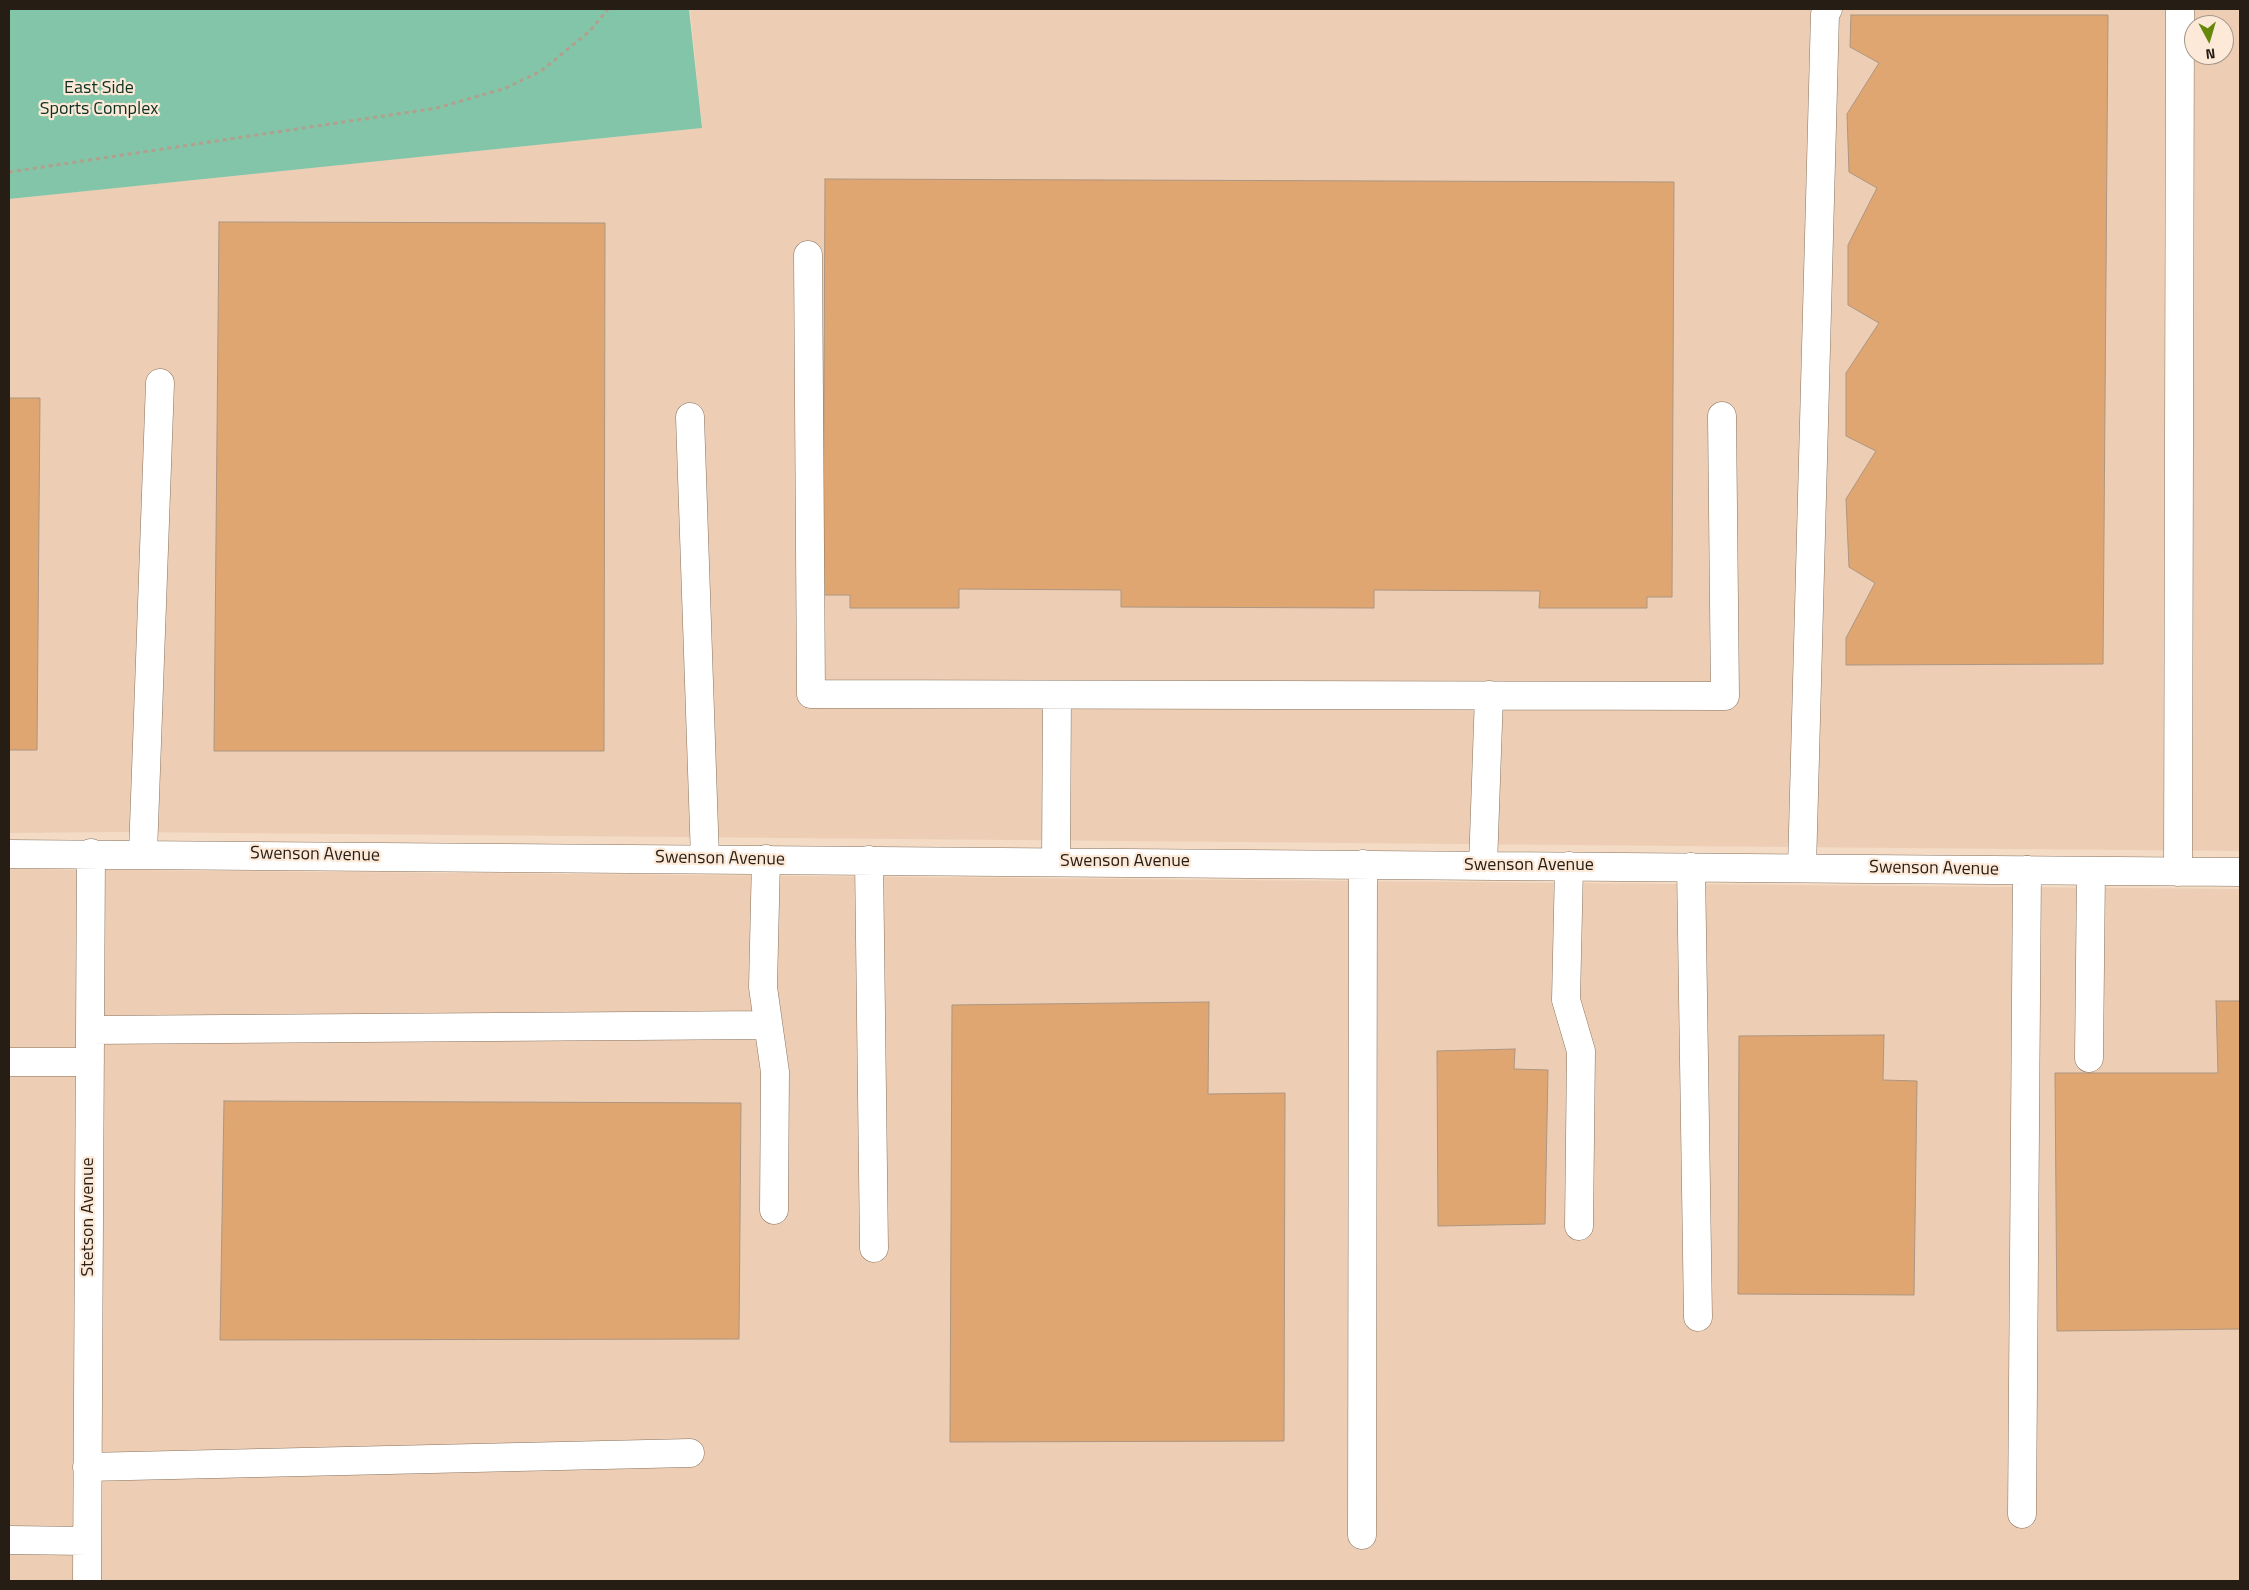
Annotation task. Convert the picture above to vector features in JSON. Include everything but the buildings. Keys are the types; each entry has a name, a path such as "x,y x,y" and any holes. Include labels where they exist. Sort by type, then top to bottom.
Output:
{"street":[{"path":"1802,868 1825,14 1828,9"},
{"path":"2178,872 2180,9"},
{"path":"808,256 811,694 1726,696 1722,416"},
{"path":"144,853 160,383"},
{"path":"690,417 705,859"},
{"path":"1056,862 1057,695"},
{"path":"1483,866 1489,695"},
{"name":"Stetson Avenue","path":"87,1581 91,853"},
{"name":"Swenson Avenue","path":"9,854 144,853 2240,872"},
{"path":"766,859 763,987 774,1072 774,1210"},
{"path":"868,860 874,1248"},
{"path":"1362,1535 1363,864"},
{"path":"1568,866 1566,1000 1581,1051 1579,1226"},
{"path":"1691,867 1698,1318"},
{"path":"2022,1514 2027,870"},
{"path":"2089,1058 2091,871"},
{"path":"90,1030 768,1025"},
{"path":"9,1062 90,1062"},
{"path":"88,1468 690,1453"},
{"path":"9,1540 87,1541"}],"path":[{"path":"9,172 437,108 506,88 541,71 590,32 608,9"}],"shaded area":[{"path":"690,9 2240,9 2240,851 121,832 9,833 9,199 702,128"},
{"path":"9,869 2240,889 2240,1581 9,1581"}],"green space":[{"name":"East Side Sports Complex","path":"9,9 689,9 702,128 9,199"}]}
